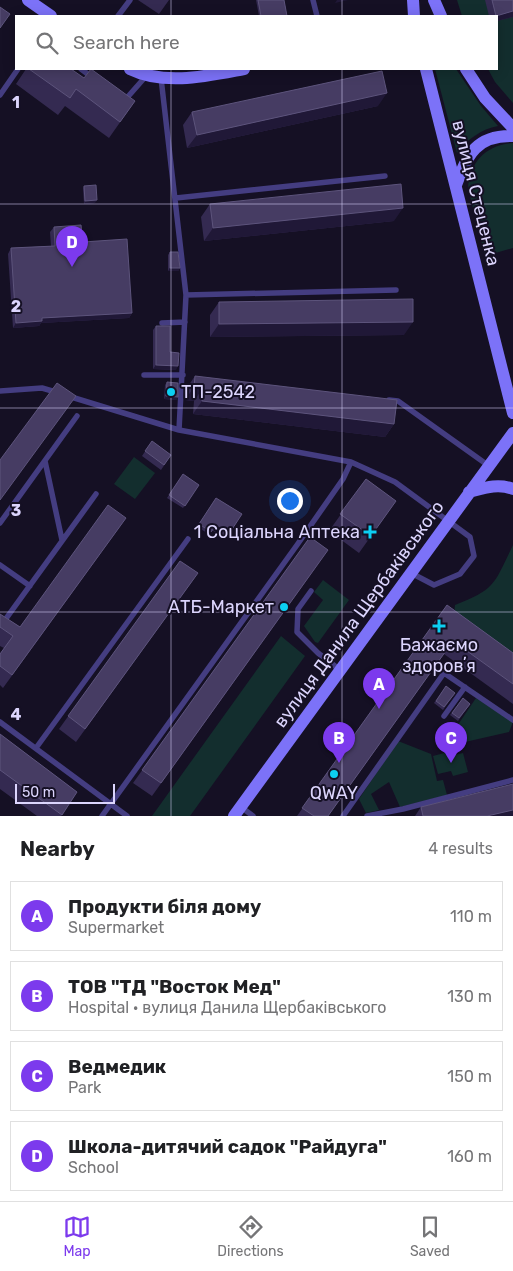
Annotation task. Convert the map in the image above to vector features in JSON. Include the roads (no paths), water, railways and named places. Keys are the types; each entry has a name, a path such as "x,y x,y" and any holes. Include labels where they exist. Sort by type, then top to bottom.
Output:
{"main road":[{"path":"28,0 50,15"},
{"path":"413,0 414,15"},
{"path":"434,0 441,15"},
{"path":"133,70 161,78 207,77 239,70"},
{"name":"вулиця Стеценка","path":"426,70 513,414"},
{"name":"вулиця Стеценка","path":"467,70 485,98 513,128"},
{"path":"456,185 473,150 484,140 499,136 513,136"},
{"name":"вулиця Данила Щербаківського","path":"238,811 513,433"},
{"path":"469,492 490,486 505,486 513,489"}],"lane":[{"path":"119,15 130,0"},
{"path":"313,0 316,15"},
{"path":"0,95 17,70"},
{"path":"74,74 78,70"},
{"path":"81,70 103,84"},
{"path":"118,95 126,100 147,75"},
{"path":"161,78 186,295 179,430"},
{"path":"176,198 385,176"},
{"path":"186,295 396,290"},
{"path":"162,324 185,322"},
{"path":"144,375 183,375"},
{"path":"0,391 42,388 179,430 351,462 395,482 470,537 474,556 460,574 434,585 411,572"},
{"path":"378,399 398,401 489,466"},
{"path":"0,523 78,416"},
{"path":"45,461 62,540"},
{"path":"102,816 297,545 343,479 351,462"},
{"path":"0,627 96,494"},
{"path":"36,748 188,539"},
{"path":"0,565 30,586"},
{"path":"311,591 298,609 297,632 318,653 340,670"},
{"path":"343,816 444,672 513,720"},
{"path":"444,716 465,687"},
{"path":"0,722 127,816"},
{"path":"367,816 404,809 513,780"},
{"path":"238,811 254,816"}],"place":[{"name":"Школа-дитячий садок \"Райдуга\"","path":"72,267"},
{"name":"ТП-2542","path":"171,392"},
{"name":"1 Соціальна Аптека","path":"370,532"},
{"name":"АТБ-Маркет","path":"284,607"},
{"name":"Бажаємо здоровʼя","path":"439,626"},
{"name":"Продукти біля дому","path":"379,709"},
{"name":"ТОВ \"ТД \"Восток Мед\"","path":"339,763"},
{"name":"Ведмедик","path":"451,763"},
{"name":"QWAY","path":"334,774"}]}
